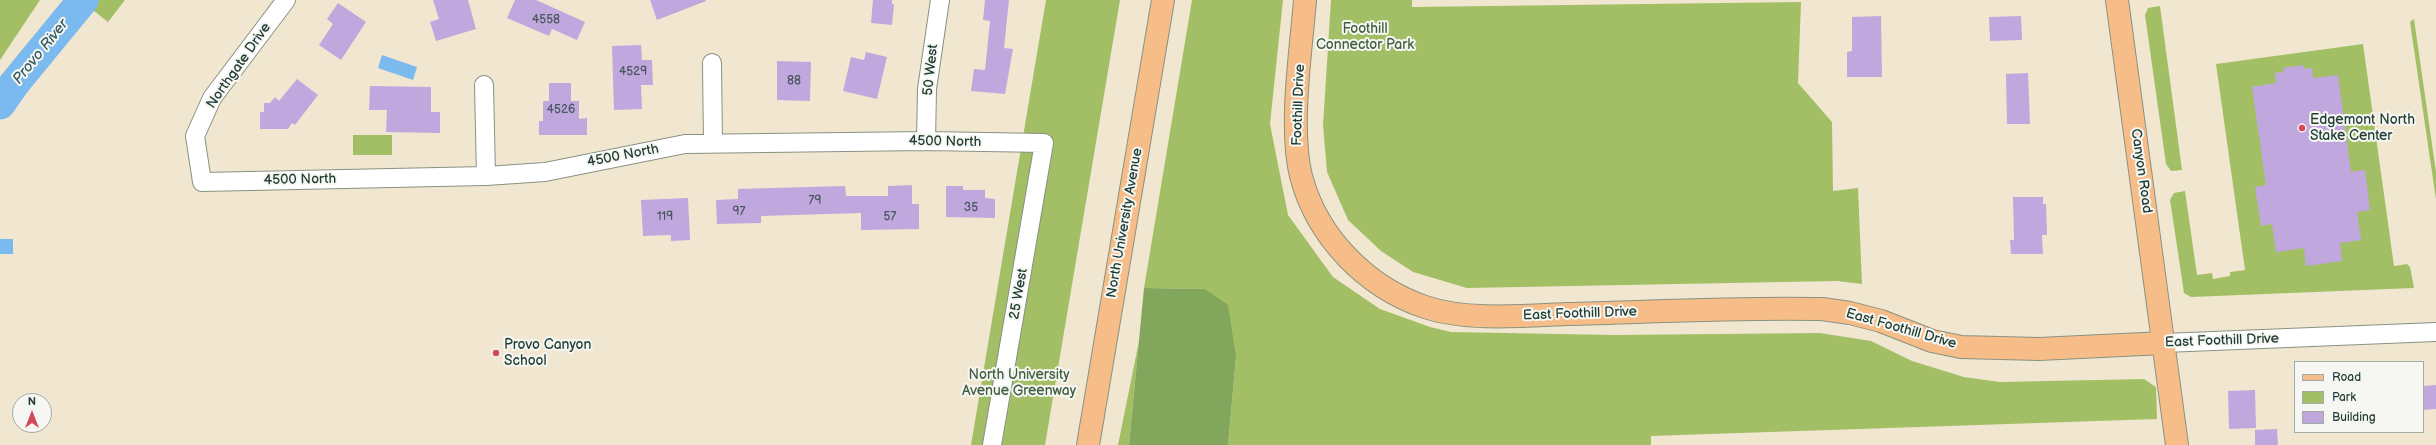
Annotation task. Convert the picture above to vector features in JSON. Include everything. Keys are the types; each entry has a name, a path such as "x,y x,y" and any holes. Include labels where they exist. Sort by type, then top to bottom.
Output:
{"main road":[{"name":"North University Avenue","path":"1088,445 1163,0"},
{"name":"Foothill Drive","path":"1304,0 1296,128 1301,176 1318,218 1334,242 1355,265"},
{"name":"Canyon Road","path":"2117,0 2177,445"},
{"name":"East Foothill Drive","path":"1355,265 1371,280 1395,295 1426,308 1449,312 1495,316 1822,309 1869,318 1932,341 1961,347 2040,349 2164,343"}],"street":[{"name":"Northgate Drive","path":"202,182 196,136 212,98 286,0"},
{"name":"50 West","path":"926,141 928,90 940,0"},
{"path":"712,63 713,143"},
{"path":"484,85 486,176"},
{"name":"4500 North","path":"202,182 486,176 545,172 685,144 926,141 1044,143"},
{"name":"25 West","path":"992,445 1044,143"},
{"name":"East Foothill Drive","path":"2164,343 2436,332"}],"green space":[{"path":"0,0 40,0 0,60"},
{"path":"80,0 125,0 108,22"},
{"name":"North University Avenue Greenway","path":"1046,0 1120,0 1045,445 971,445"},
{"path":"1192,0 1283,0 1270,124 1288,215 1333,277 1380,309 1430,327 1451,332 1615,335 1820,333 1871,341 1912,361 1964,377 2000,382 2144,379 2156,387 2157,419 1651,436 1651,445 1228,445 1236,357 1205,289 1144,288"},
{"name":"Foothill Connector Park","path":"1331,0 1412,0 1412,7 1801,2 1798,83 1832,122 1833,191 1858,188 1862,284 1837,281 1467,288 1413,272 1381,251 1348,220 1327,172 1323,125"},
{"path":"2160,6 2182,170 2171,171 2166,164 2145,15 2148,8"},
{"path":"2414,19 2436,172 2436,200 2410,22"},
{"path":"2363,44 2394,266 2407,264 2410,267 2414,288 2191,297 2184,293 2170,200 2174,193 2185,191 2197,275 2212,273 2213,279 2230,276 2230,272 2245,270 2216,64"},
{"path":"353,135 392,135 392,155 353,155"},
{"path":"1144,288 1205,289 1228,305 1236,357 1228,445 1129,445"},
{"path":"1139,341 1129,445 1118,445"}],"water":[{"path":"382,55 417,67 413,80 378,68"},
{"path":"0,239 13,239 13,254 0,254"}],"building":[{"path":"433,0 468,0 476,29 436,41 430,22 439,19"},
{"path":"515,0 536,0 585,22 577,40 552,29 549,36 507,18"},
{"path":"650,0 706,0 706,1 657,20"},
{"path":"873,0 892,0 892,4 894,4 892,25 871,23"},
{"path":"985,0 1009,0 1004,48 1013,49 1005,94 971,91 974,69 985,70 990,21 983,20"},
{"path":"338,3 366,22 341,60 319,45 333,24 327,19"},
{"path":"1881,16 1882,77 1847,77 1847,52 1852,51 1852,17"},
{"path":"2021,16 2022,40 1990,41 1989,17"},
{"path":"641,45 642,60 652,60 653,85 641,85 642,109 614,110 612,46"},
{"path":"866,52 887,57 877,99 843,91 851,57 864,60"},
{"path":"777,61 811,62 810,101 777,100"},
{"name":"Edgemont North Stake Center","path":"2303,65 2304,69 2312,68 2313,78 2338,75 2351,172 2365,170 2370,210 2357,212 2361,240 2340,243 2342,261 2306,266 2304,248 2276,252 2272,224 2261,226 2255,187 2266,185 2252,87 2276,83 2275,73 2284,72 2283,68"},
{"path":"2028,73 2030,124 2007,124 2006,74"},
{"path":"297,79 318,95 295,125 292,123 288,129 260,129 260,112 264,112 264,103 270,103 275,97 279,101"},
{"path":"549,83 571,83 571,101 579,101 579,119 587,118 587,135 539,135 539,121 543,121 543,101 549,101"},
{"path":"370,86 431,87 431,112 440,112 440,133 386,132 387,110 369,110"},
{"path":"912,185 912,204 919,204 919,229 861,230 861,213 761,216 761,223 717,224 716,200 738,199 738,189 845,186 846,196 888,196 888,186"},
{"path":"946,186 963,186 963,190 985,190 985,198 995,199 995,218 946,217"},
{"path":"2013,197 2043,197 2043,204 2046,204 2047,235 2042,235 2043,254 2011,254 2010,240 2014,240"},
{"path":"688,198 690,240 671,241 671,235 643,236 641,200"},
{"path":"2436,385 2436,409 2424,410 2424,386"},
{"path":"2255,390 2256,428 2229,429 2228,391"},
{"path":"2277,429 2278,445 2255,445 2255,430"}],"waterway":[{"name":"Provo River","path":"0,104 14,84 83,0"}],"place":[{"name":"Edgemont North Stake Center","path":"2302,128"},
{"name":"Provo Canyon School","path":"496,353"}]}
